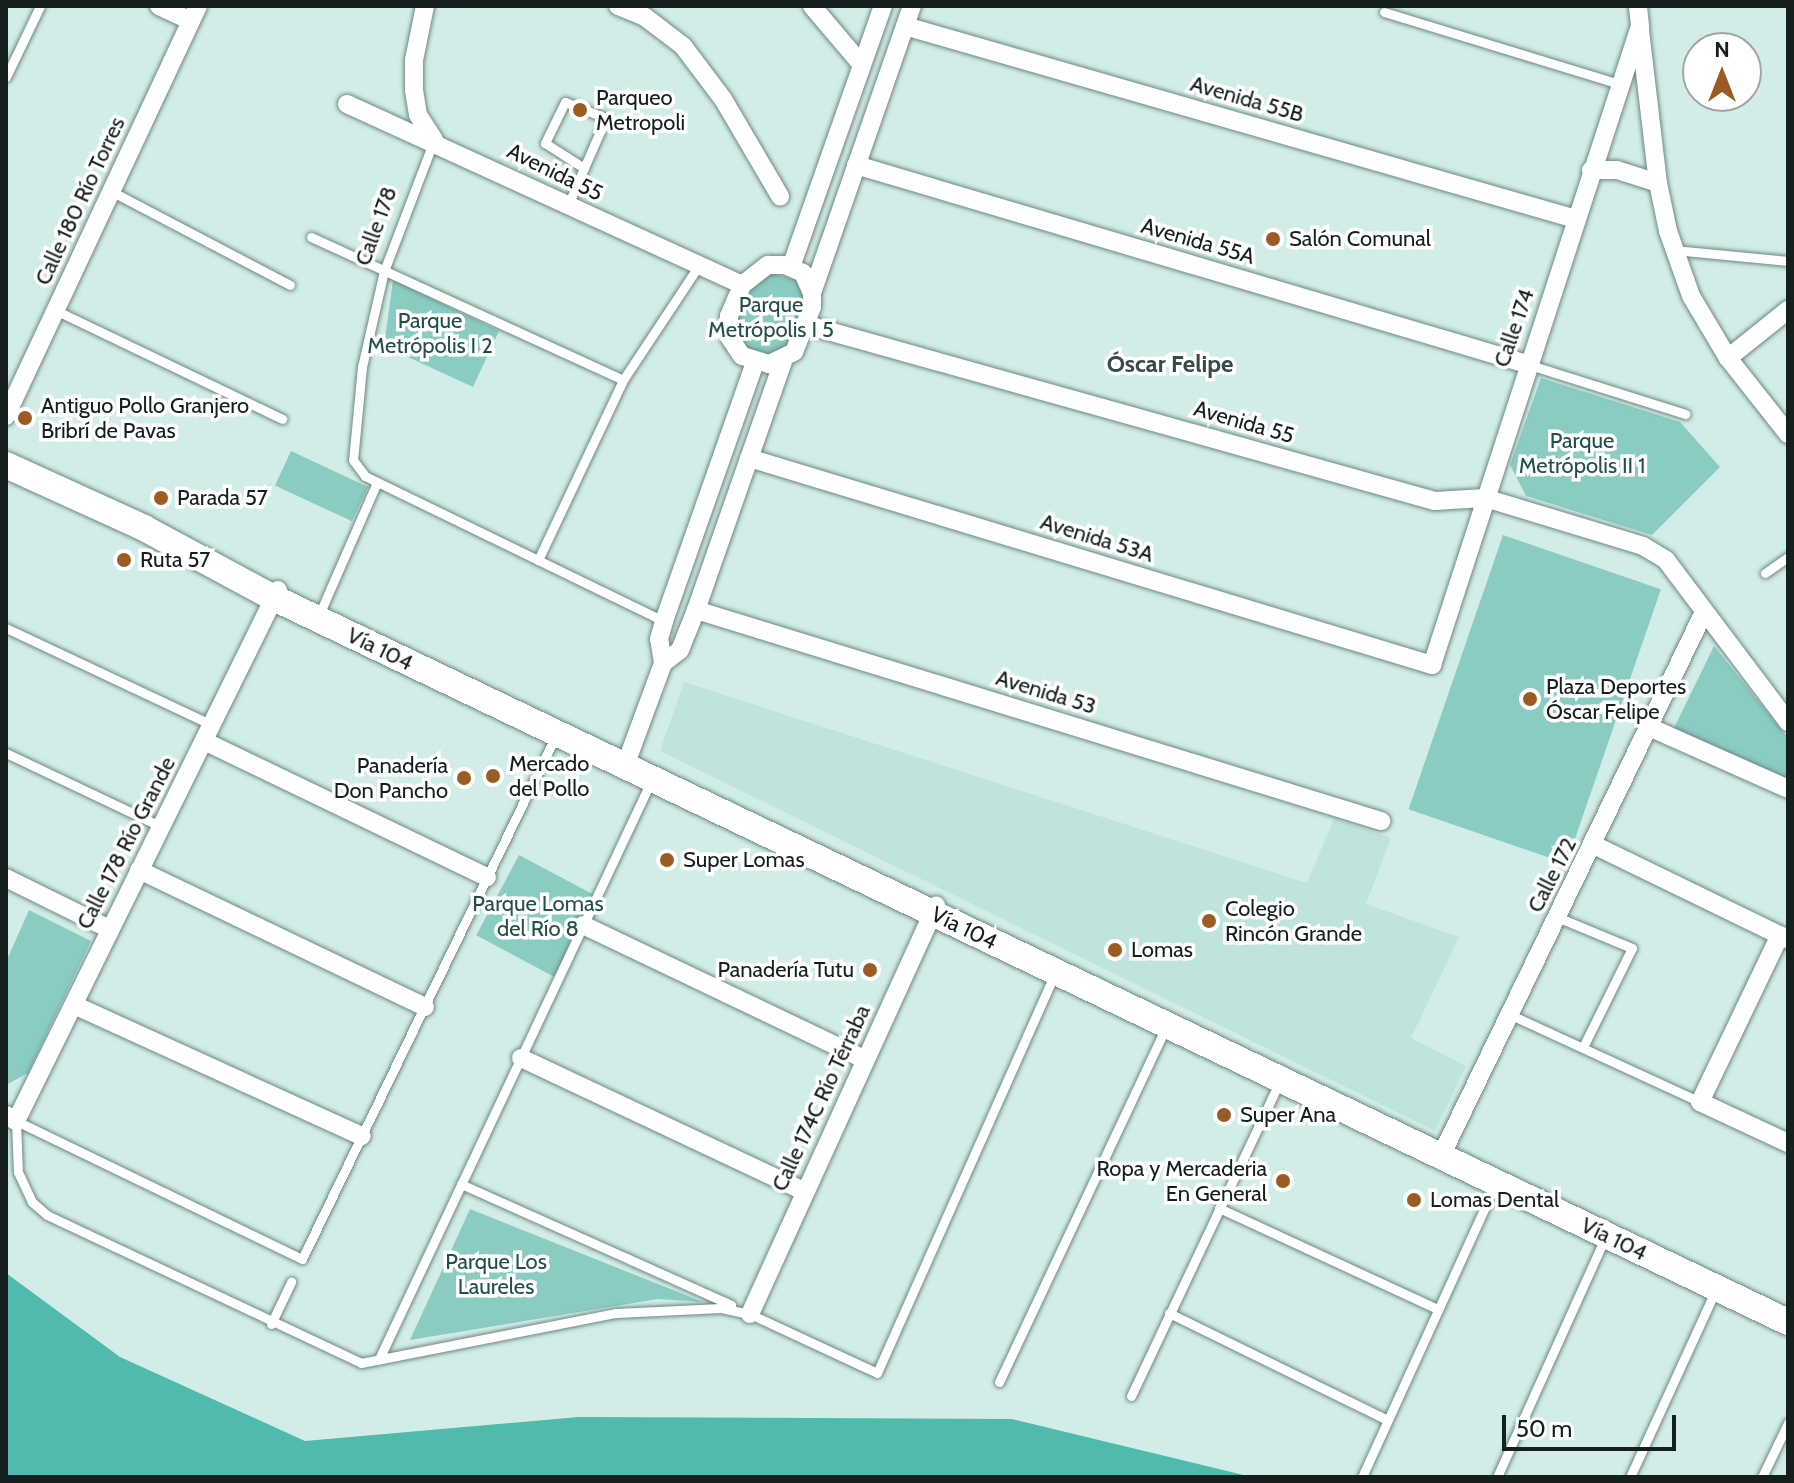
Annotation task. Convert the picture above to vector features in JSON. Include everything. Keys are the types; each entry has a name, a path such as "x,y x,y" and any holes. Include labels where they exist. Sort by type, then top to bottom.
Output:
{"main road":[{"name":"Vía 104","path":"6,465 144,528 557,733 628,760 652,779 935,908 1055,972 1281,1080 1444,1151 1496,1183 1788,1322"},
{"name":"Vía 104","path":"277,593 322,608 935,908 1444,1151 1788,1309"}],"street":[{"path":"159,6 194,13"},
{"path":"425,6 414,60 414,90 418,115 434,140"},
{"path":"618,6 645,17 683,46 723,99 780,196"},
{"path":"812,6 862,65"},
{"path":"791,267 883,6"},
{"path":"663,663 680,650 783,362 794,352 807,325 812,293 912,6"},
{"name":"Calle 174","path":"1432,665 1527,364 1640,26 1638,6"},
{"name":"Calle 180 Río Torres","path":"6,416 194,13"},
{"name":"Avenida 55B","path":"905,26 1576,219"},
{"path":"1640,26 1658,183 1674,250 1691,296 1728,358 1788,434"},
{"name":"Avenida 55","path":"347,104 434,140 697,268 742,285"},
{"name":"Avenida 55A","path":"856,165 1527,364"},
{"path":"1591,170 1617,170 1658,183"},
{"path":"783,362 755,363 742,356 730,338 729,316 742,285 768,265 791,267 803,273 812,293"},
{"path":"1728,358 1788,310"},
{"name":"Avenida 55","path":"807,325 1435,501 1485,498 1643,546 1666,560 1703,614"},
{"path":"628,760 663,663 659,639 664,621 755,363"},
{"name":"Avenida 53A","path":"749,458 1432,665"},
{"name":"Calle 178 Río Grande","path":"11,1118 74,1005 277,593"},
{"name":"Avenida 53","path":"696,610 1381,821"},
{"path":"1703,614 1788,722"},
{"name":"Calle 172","path":"1444,1151 1703,614"},
{"path":"1649,727 1788,789"},
{"path":"208,733 487,877"},
{"path":"1594,845 1784,937 1700,1102 1788,1143"},
{"path":"139,870 425,1007"},
{"path":"6,878 109,929"},
{"name":"Calle 174C Río Térraba","path":"750,1314 935,908"},
{"path":"583,925 864,1059"},
{"path":"74,1005 362,1136"},
{"path":"521,1058 804,1191"}],"lane":[{"path":"6,77 40,6"},
{"path":"1384,12 1620,84"},
{"path":"568,205 606,118 565,102 545,143 584,168"},
{"name":"Calle 178","path":"377,482 357,468 352,446 362,367 384,271 434,140"},
{"path":"111,191 290,285"},
{"path":"311,237 623,380"},
{"path":"1674,250 1788,261"},
{"path":"538,560 623,380 697,268"},
{"path":"55,310 282,419"},
{"path":"1527,364 1685,414"},
{"path":"322,608 377,482 664,621"},
{"path":"1765,573 1788,557"},
{"path":"6,628 208,733"},
{"path":"11,1118 302,1259 557,733"},
{"path":"6,753 160,826"},
{"path":"379,1359 652,779"},
{"path":"1557,917 1632,948 1583,1047"},
{"path":"461,1184 877,1373 1055,972"},
{"path":"1511,1015 1700,1102"},
{"path":"999,1382 1167,1025"},
{"path":"1131,1396 1281,1080"},
{"path":"11,1118 18,1172 32,1202 47,1215 348,1360 379,1359 616,1313 721,1308 750,1314"},
{"path":"1362,1477 1496,1183"},
{"path":"1219,1208 1438,1309"},
{"path":"1497,1477 1607,1235"},
{"path":"271,1324 291,1282"},
{"path":"1630,1477 1716,1287"},
{"path":"1169,1313 1387,1420"},
{"path":"1762,1477 1788,1423"}],"shaded area":[{"name":"Colegio Rincón Grande","path":"684,682 1307,883 1334,819 1391,838 1366,904 1459,937 1411,1038 1466,1066 1435,1131 660,751"}],"green space":[{"name":"Parque Metrópolis I 5","path":"771,273 799,281 807,304 794,343 770,357 748,350 739,336 738,318 748,292"},
{"name":"Parque Metrópolis I 2","path":"393,280 499,331 473,387 384,346"},
{"name":"Parque Metrópolis II 1","path":"1541,378 1680,422 1720,467 1652,535 1526,496 1510,465"},
{"path":"291,451 368,487 352,521 275,485"},
{"name":"Plaza Deportes Óscar Felipe","path":"1503,535 1661,589 1566,864 1409,809"},
{"path":"1714,646 1788,738 1788,782 1674,728"},
{"name":"Parque Lomas del Río 8","path":"519,855 597,896 554,977 476,935"},
{"path":"29,910 91,941 28,1073 6,1085 6,962"},
{"name":"Parque Los Laureles","path":"470,1209 703,1302 658,1299 410,1340"},
{"path":"6,1273 120,1357 305,1441 579,1417 1012,1419 1252,1477 6,1477"}],"place":[{"name":"Parqueo Metropoli","path":"580,110"},
{"name":"Salón Comunal","path":"1273,239"},
{"name":"Antiguo Pollo Granjero Bribrí de Pavas","path":"25,418"},
{"name":"Parada 57","path":"161,498"},
{"name":"Ruta 57","path":"124,560"},
{"name":"Plaza Deportes Óscar Felipe","path":"1530,699"},
{"name":"Mercado del Pollo","path":"493,776"},
{"name":"Panadería Don Pancho","path":"464,778"},
{"name":"Super Lomas","path":"667,860"},
{"name":"Colegio Rincón Grande","path":"1209,921"},
{"name":"Lomas","path":"1115,950"},
{"name":"Panadería Tutu","path":"870,970"},
{"name":"Super Ana","path":"1224,1115"},
{"name":"Ropa y Mercaderia En General","path":"1283,1181"},
{"name":"Lomas Dental","path":"1414,1200"}],"district":[{"name":"Óscar Felipe","path":"1170,364"}]}
